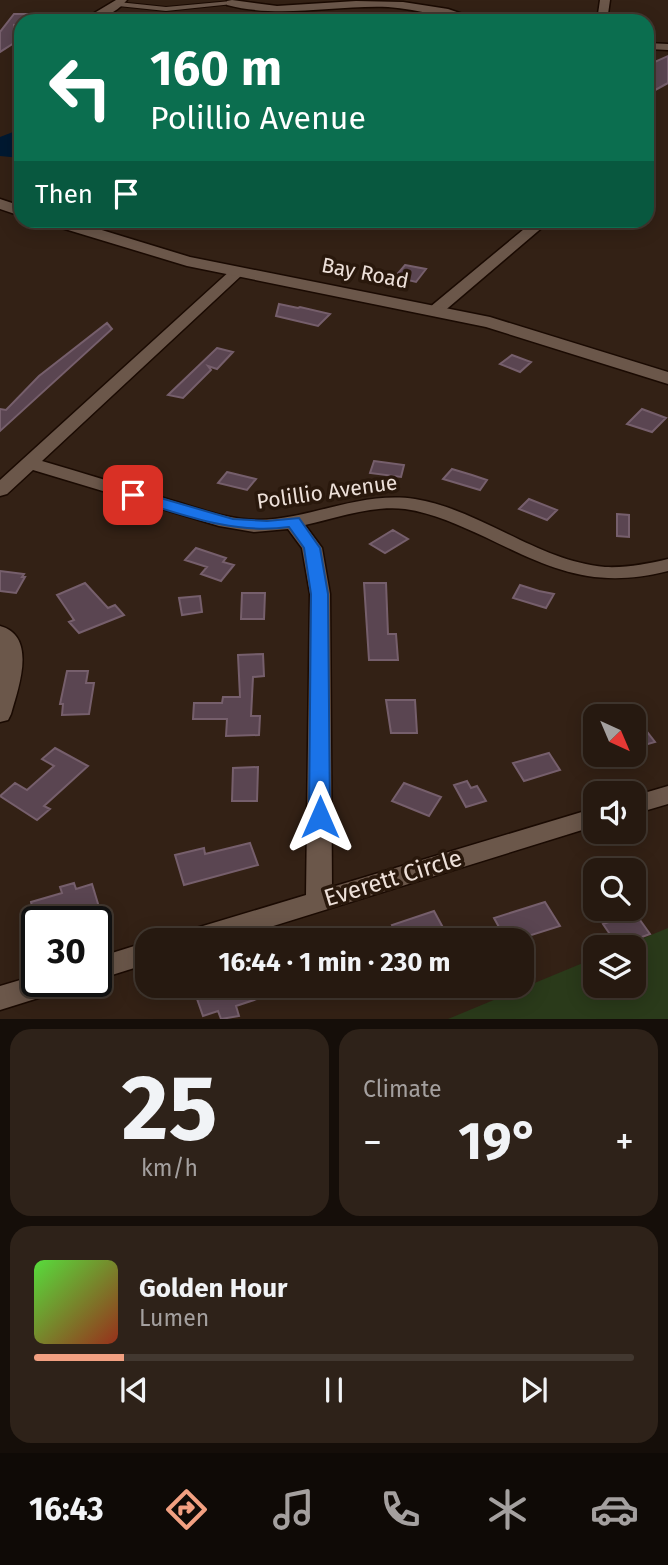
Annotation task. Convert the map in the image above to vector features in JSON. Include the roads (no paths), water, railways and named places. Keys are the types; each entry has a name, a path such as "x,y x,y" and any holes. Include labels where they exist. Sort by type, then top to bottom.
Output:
{"main road":[{"name":"Bay Road","path":"76,228 161,255 436,310 536,335 668,378"}],"street":[{"path":"99,14 120,2"},
{"path":"231,3 265,9 389,3 456,14"},
{"path":"436,310 534,228"},
{"path":"0,490 237,272"},
{"name":"Polillio Avenue","path":"29,463 222,521 254,526 293,522 388,502 409,503 464,520 578,570 630,574 668,565"},
{"path":"293,522 312,548 320,594 320,901"},
{"path":"0,634 8,641 13,653 0,715"},
{"path":"646,801 668,794"},
{"name":"Everett Circle","path":"231,928 583,821"},
{"path":"112,964 135,957"},
{"path":"0,998 21,992"}],"lane":[{"path":"120,2 172,9 231,3"}],"water":[{"path":"14,132 14,157 0,156 0,137"}]}
